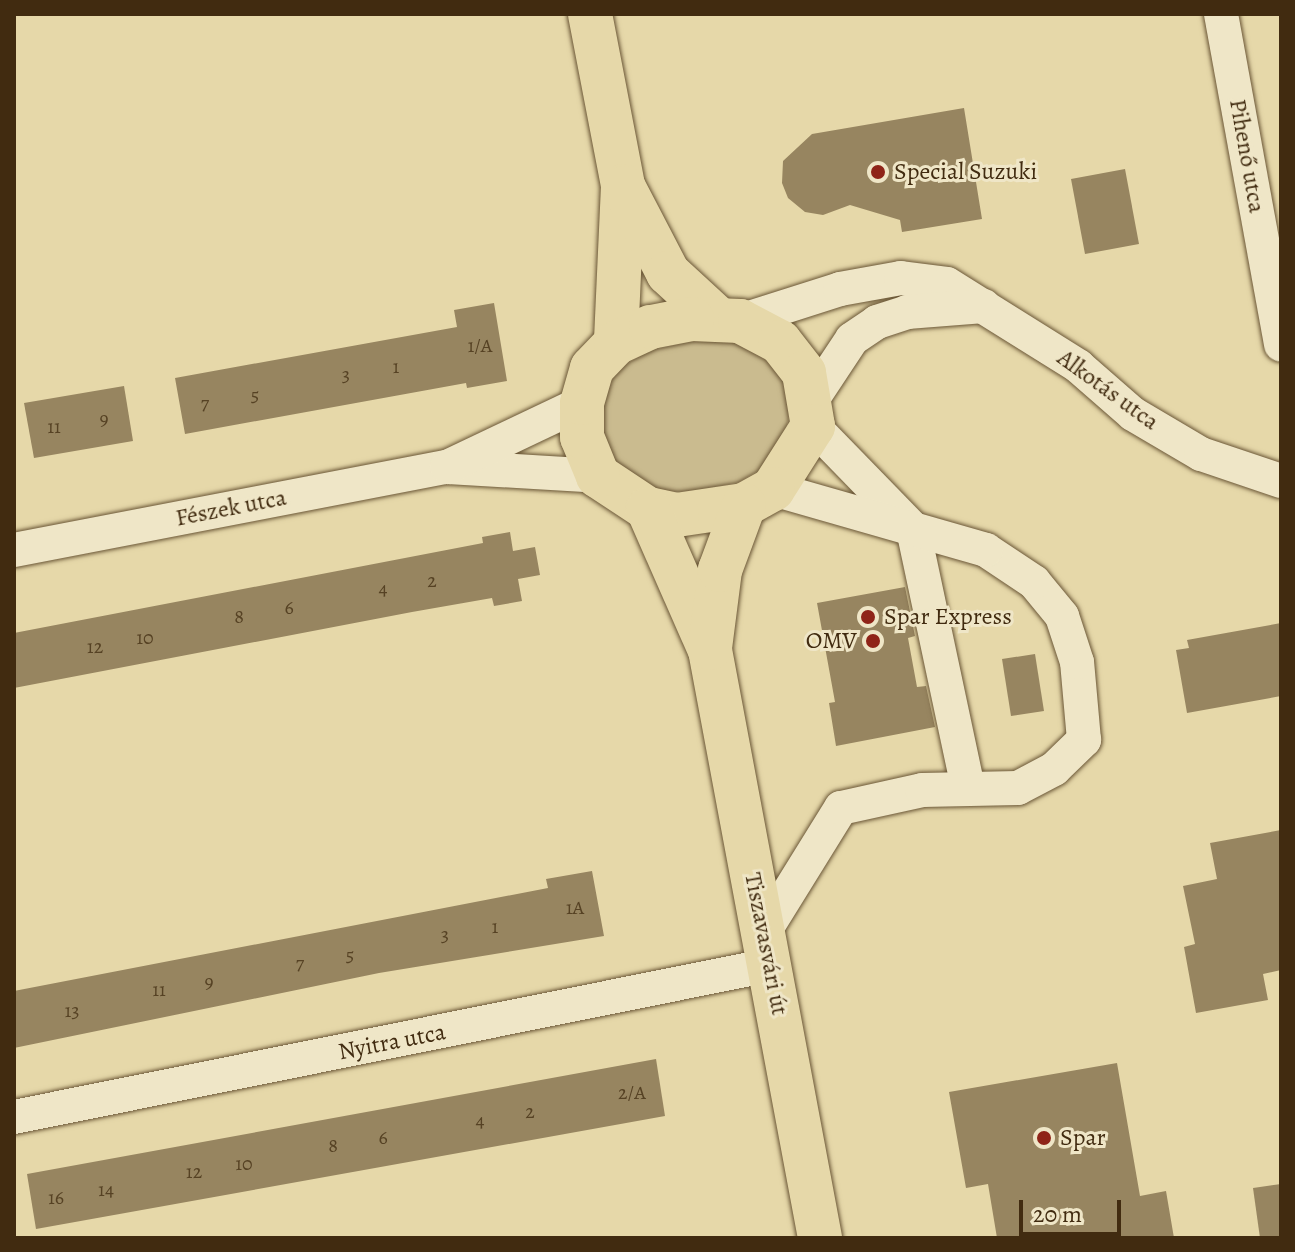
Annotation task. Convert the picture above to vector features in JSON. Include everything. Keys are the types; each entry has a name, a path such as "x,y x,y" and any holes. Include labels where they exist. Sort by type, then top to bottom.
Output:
{"main road":[{"path":"590,14 623,186 616,343"},
{"path":"623,186 668,273 729,320 780,342 804,373 812,414 758,497 720,570 710,650"},
{"path":"729,320 651,327 616,343 592,368 582,403 582,437 598,476 648,509 677,515 758,497"},
{"path":"648,509 710,650"},
{"name":"Tiszavasvári út","path":"710,650 820,1238"}],"street":[{"name":"Pihenő utca","path":"1221,14 1281,345"},
{"name":"Alkotás utca","path":"729,320 787,310 840,289 901,278 947,284 1078,366 1133,414 1201,454 1281,481"},
{"path":"968,788 913,529 812,414 852,339 877,322 907,312 984,306"},
{"name":"Fészek utca","path":"447,467 582,403"},
{"name":"Fészek utca","path":"14,550 447,467 598,476"},
{"path":"758,497 913,529 986,550 1034,582 1062,616 1077,662 1084,740 1054,769 1018,788 922,790 841,808 767,949"},
{"name":"Nyitra utca","path":"14,1117 767,949"}],"shaded area":[{"path":"708,338 733,339 773,365 786,385 790,408 785,436 759,470 739,482 696,491 652,492 604,452 600,400 619,369 648,351"}],"building":[{"name":"Special Suzuki","path":"964,108 982,219 902,232 900,220 850,205 823,215 805,212 788,198 782,183 783,161 812,134"},
{"path":"1125,169 1139,244 1085,254 1071,179"},
{"path":"494,303 507,381 467,388 466,383 185,434 175,378 457,327 454,310"},
{"path":"124,386 133,441 34,458 24,403"},
{"path":"510,532 513,551 535,547 540,575 518,579 522,601 494,606 492,598 14,688 14,633 483,543 482,537"},
{"path":"905,587 915,636 908,638 917,687 926,686 935,727 836,746 829,703 835,702 817,603"},
{"path":"1281,623 1281,696 1187,713 1176,650 1189,648 1187,640"},
{"path":"1035,654 1044,711 1011,716 1002,659"},
{"path":"1281,830 1281,970 1263,974 1268,1000 1196,1013 1184,947 1195,944 1183,886 1217,879 1210,843"},
{"path":"592,871 604,936 379,973 14,1048 14,991 548,888 546,879"},
{"path":"656,1059 665,1116 36,1229 27,1174"},
{"name":"Spar","path":"1117,1063 1140,1196 1166,1191 1174,1238 997,1238 988,1184 966,1188 949,1092"},
{"path":"1281,1184 1281,1238 1260,1238 1253,1188"}],"place":[{"name":"Special Suzuki","path":"878,172"},
{"name":"Spar Express","path":"868,617"},
{"name":"OMV","path":"873,641"},
{"name":"Spar","path":"1044,1138"}]}
